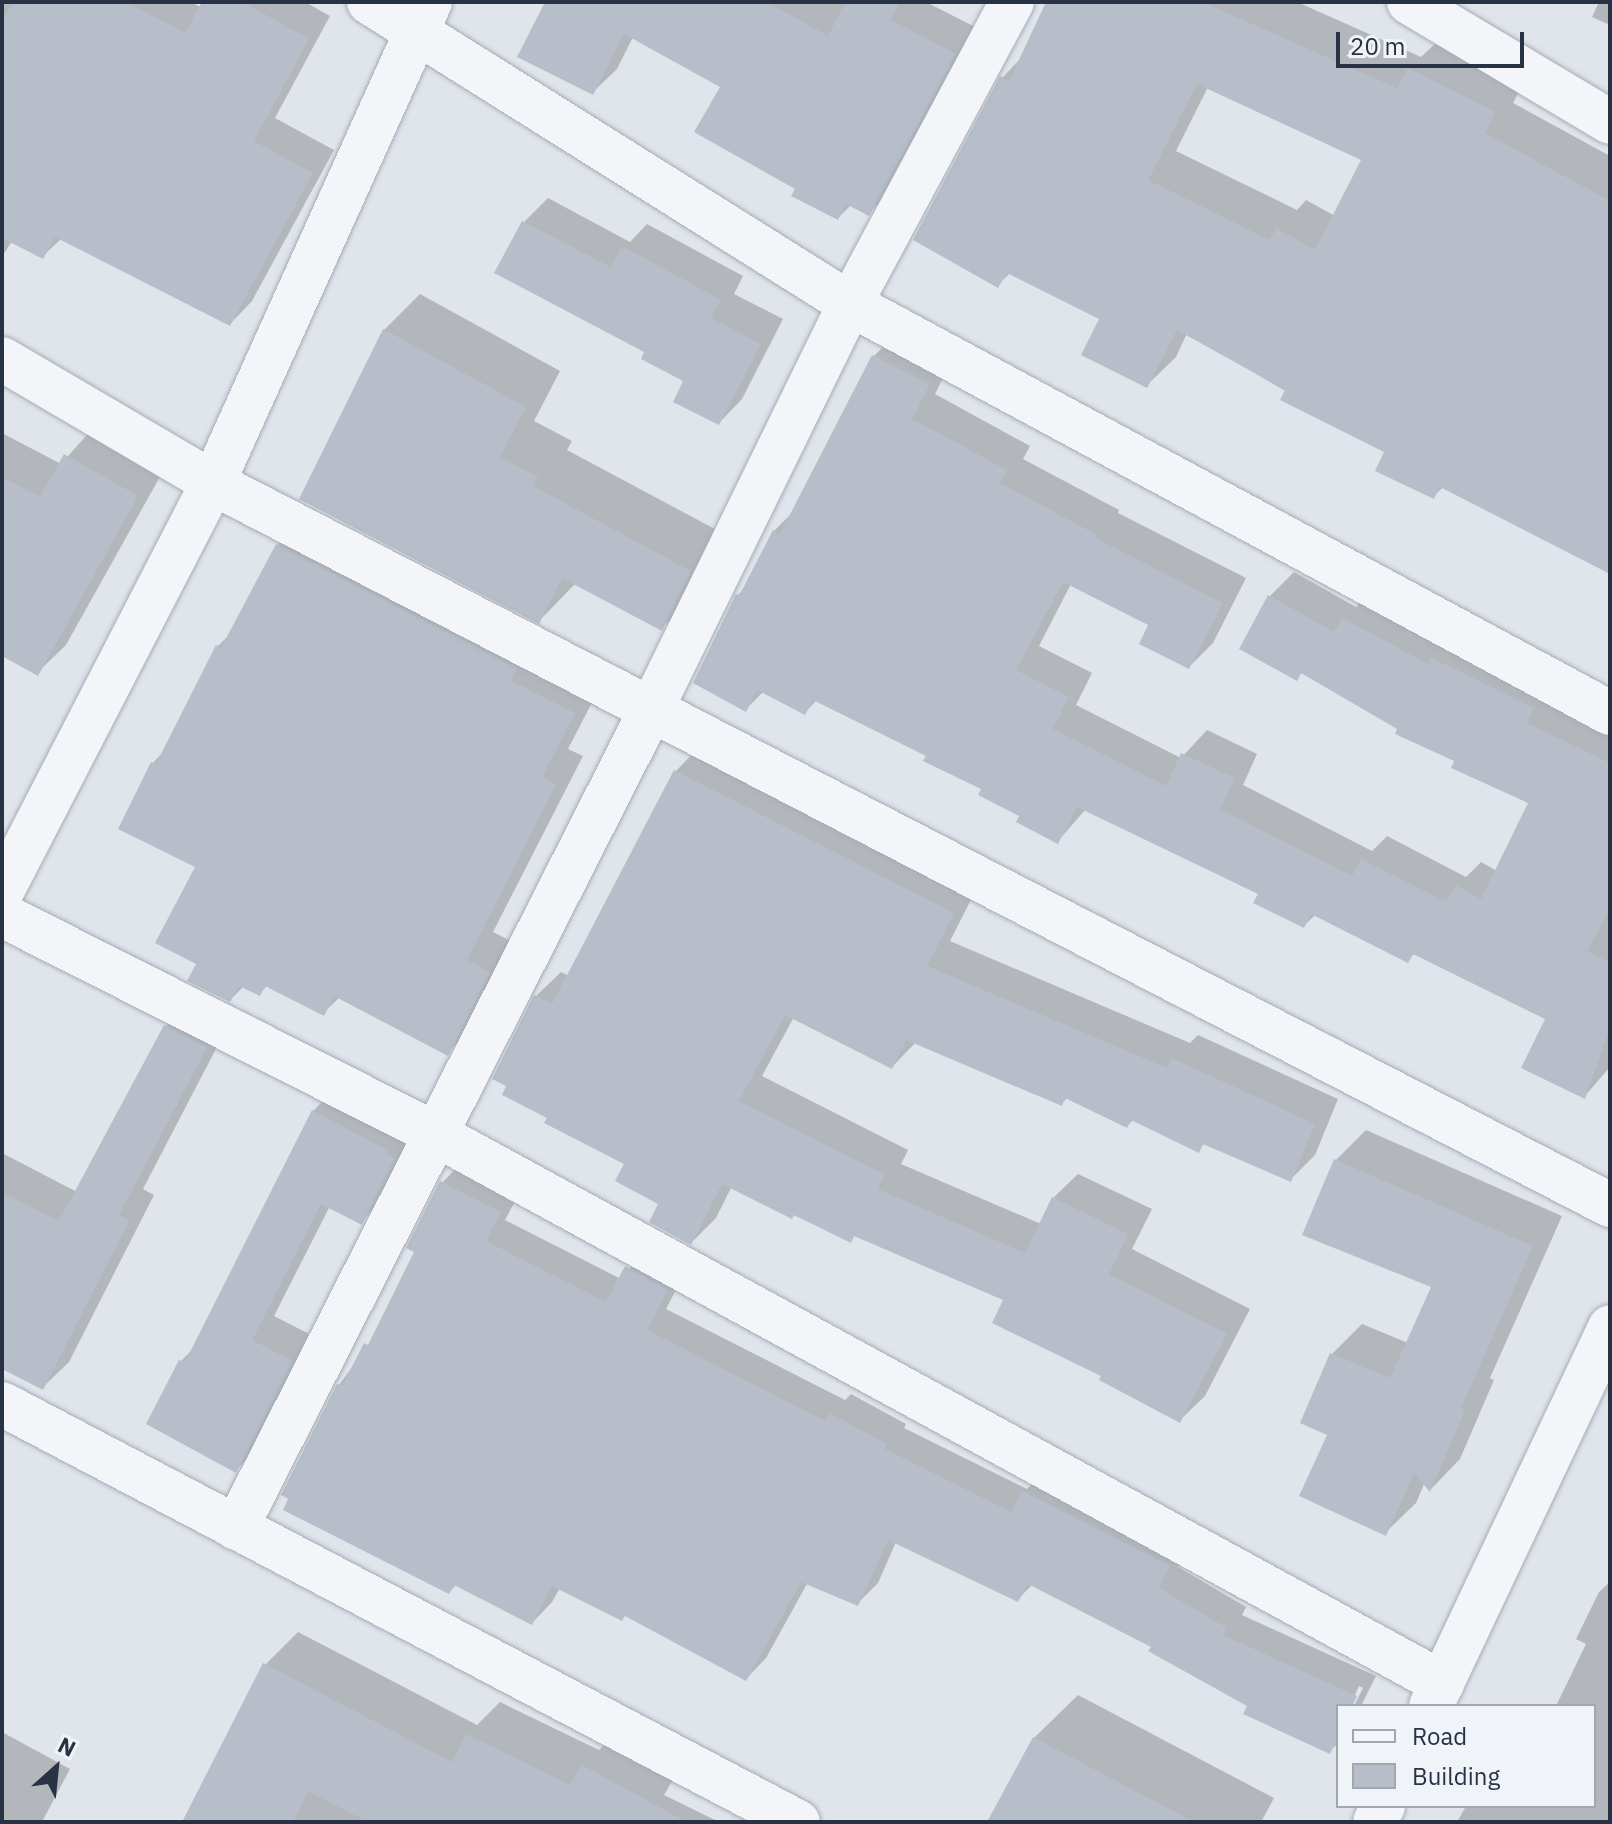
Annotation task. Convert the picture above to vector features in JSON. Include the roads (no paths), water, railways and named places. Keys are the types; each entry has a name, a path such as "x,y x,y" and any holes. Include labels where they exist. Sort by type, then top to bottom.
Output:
{"street":[{"path":"369,2 423,16 850,304 1610,713"},
{"path":"236,1528 650,712 850,304 1012,2"},
{"path":"1409,2 1610,122"},
{"path":"2,891 213,483 423,16"},
{"path":"2,359 213,483 650,712 1610,1205"},
{"path":"2,915 437,1135 1437,1694 1610,1327"},
{"path":"2,1404 798,1822"}]}
